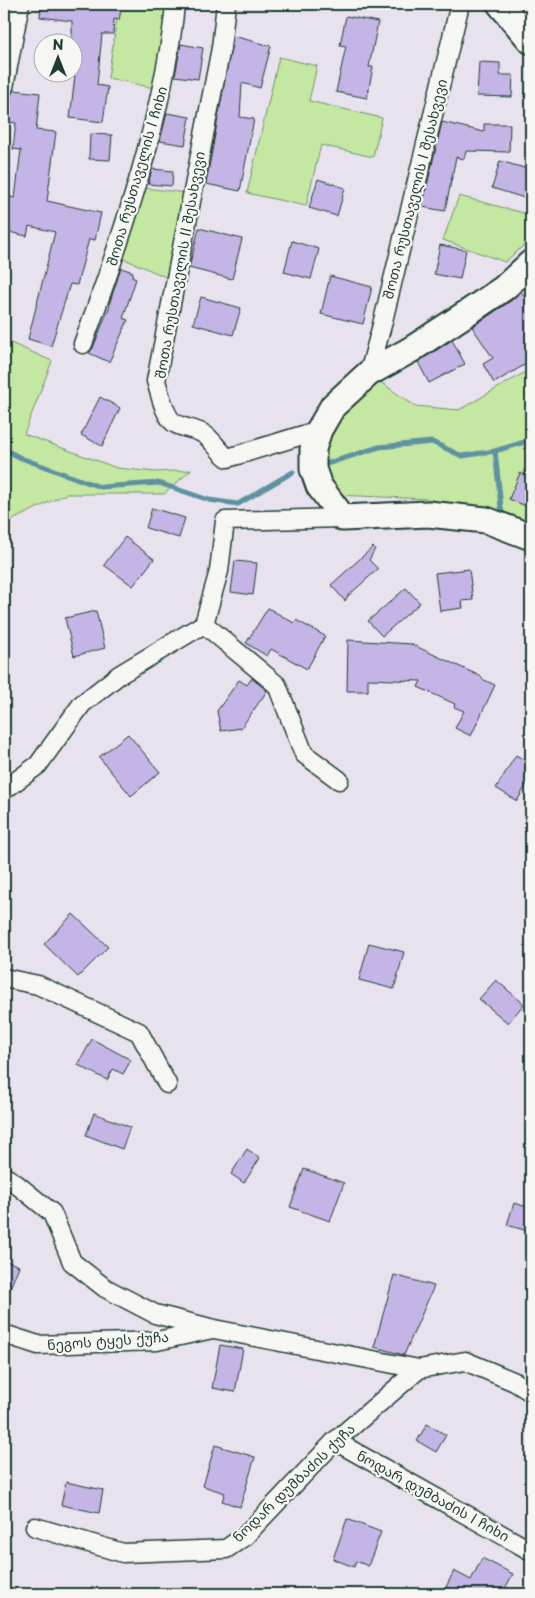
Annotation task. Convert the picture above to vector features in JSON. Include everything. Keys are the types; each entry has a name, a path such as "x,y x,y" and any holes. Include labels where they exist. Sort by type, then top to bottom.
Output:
{"street":[{"path":"4,87 20,4"},
{"name":"შოთა რუსთაველის I ჩიხი","path":"84,344 114,260 142,168 161,94 173,28 175,4"},
{"name":"შოთა რუსთაველის II შესახვევი","path":"226,4 221,48 156,382 166,412 173,423 202,433 228,458 319,430"},
{"name":"შოთა რუსთაველის I შესახვევი","path":"368,373 382,325 460,4"},
{"path":"500,4 531,41"},
{"path":"343,518 318,486 313,469 313,449 319,430 333,406 368,373 412,349 470,311 504,288 531,263"},
{"path":"4,790 38,764 82,704 119,675 204,624 219,571 225,521 428,514 486,520 531,537"},
{"path":"204,624 277,685 304,754 339,780"},
{"path":"4,978 38,986 139,1032 167,1084"},
{"name":"ნეგოს ტყეს ქუჩა","path":"4,1176 15,1182 52,1214 72,1262 105,1288 155,1314 214,1329 419,1368"},
{"name":"ნეგოს ტყეს ქუჩა","path":"4,1334 38,1345 157,1341 214,1329"},
{"path":"419,1368 465,1361 515,1382 531,1392"},
{"name":"ნოდარ დუმბაძის ქუჩა","path":"35,1527 123,1552 226,1549 245,1536 335,1441 419,1368"},
{"name":"ნოდარ დუმბაძის I ჩიხი","path":"335,1441 531,1551"}],"green space":[{"path":"119,4 166,4 154,88 108,78"},
{"path":"279,57 317,66 309,101 382,118 373,157 321,145 306,206 247,193"},
{"path":"144,188 187,193 166,277 122,258"},
{"path":"459,196 531,215 531,239 505,262 443,240"},
{"path":"4,340 52,361 24,434 117,468 155,472 191,470 164,494 66,494 4,524"},
{"path":"531,369 531,531 490,515 428,499 336,495 320,480 324,428 376,379 415,406 459,410"}],"building":[{"path":"41,4 122,4 119,20 114,19 113,34 102,34 97,85 108,87 103,122 70,118 74,82 82,82 82,32 72,32 72,21 40,17"},
{"path":"346,16 378,22 369,67 373,67 367,98 336,92 346,46 340,45"},
{"path":"233,36 271,46 260,88 242,83 240,117 254,119 240,191 206,184"},
{"path":"181,44 203,48 198,79 175,76"},
{"path":"479,62 500,63 500,75 513,75 512,97 477,96"},
{"path":"14,90 40,93 36,130 56,132 47,201 101,213 95,240 89,239 77,285 70,284 51,346 28,339 55,232 29,226 27,236 4,231 4,195 15,198 21,150 13,149 16,123 8,122 11,95"},
{"path":"167,113 190,117 185,145 160,141"},
{"path":"442,122 484,132 484,124 510,124 509,152 466,151 464,159 456,157 445,211 422,207"},
{"path":"90,134 112,135 110,160 89,159"},
{"path":"500,161 531,170 531,200 492,188"},
{"path":"152,169 173,171 172,186 148,184"},
{"path":"318,179 345,188 337,216 309,208"},
{"path":"199,228 242,239 232,279 189,268"},
{"path":"292,241 319,249 311,279 284,272"},
{"path":"440,245 466,250 460,279 434,274"},
{"path":"121,268 133,272 132,277 136,279 123,318 128,320 109,362 89,353 93,348 110,305"},
{"path":"330,276 372,287 363,324 321,314"},
{"path":"521,291 531,306 531,361 494,383 483,364 493,358 472,327 512,300"},
{"path":"201,297 241,308 233,335 193,324"},
{"path":"452,340 465,364 429,383 418,362"},
{"path":"100,397 120,408 102,446 81,435"},
{"path":"520,473 531,478 531,508 509,499"},
{"path":"152,508 185,518 179,538 146,528"},
{"path":"125,537 154,559 133,586 104,565"},
{"path":"373,547 375,549 369,560 378,569 349,594 345,601 331,585"},
{"path":"235,561 257,563 253,595 231,592"},
{"path":"469,569 473,600 462,601 463,608 440,611 435,573"},
{"path":"406,588 420,603 382,636 368,621"},
{"path":"268,608 294,623 296,620 325,636 307,669 271,649 267,656 246,643"},
{"path":"96,611 105,648 74,656 65,618"},
{"path":"348,640 411,644 495,685 471,736 455,728 464,711 454,707 455,704 418,687 421,681 368,679 368,691 347,691"},
{"path":"252,678 267,691 241,728 221,731 217,711 239,680 247,685"},
{"path":"128,734 160,772 131,796 99,757"},
{"path":"516,755 531,764 531,777 517,801 496,788"},
{"path":"73,914 108,947 78,977 44,944"},
{"path":"369,943 404,952 394,989 359,980"},
{"path":"496,980 524,1004 508,1023 479,999"},
{"path":"92,1039 131,1060 123,1074 113,1069 107,1080 78,1065"},
{"path":"94,1113 130,1127 122,1149 86,1135"},
{"path":"247,1149 260,1158 244,1183 231,1174"},
{"path":"304,1169 344,1183 330,1221 290,1207"},
{"path":"514,1203 531,1208 531,1232 507,1225"},
{"path":"4,1260 19,1266 4,1303"},
{"path":"394,1275 434,1286 404,1355 374,1347"},
{"path":"220,1345 243,1349 235,1392 212,1388"},
{"path":"427,1424 446,1435 436,1452 417,1441"},
{"path":"215,1445 255,1457 240,1507 222,1501 225,1493 203,1486"},
{"path":"66,1482 103,1490 99,1513 61,1505"},
{"path":"347,1519 381,1532 368,1566 356,1561 354,1567 333,1559"},
{"path":"482,1558 513,1574 502,1594 460,1594 446,1587 454,1571 471,1580"}],"waterway":[{"path":"323,465 379,447 432,442 462,456 495,451 531,440"},
{"path":"4,449 21,458 100,487 159,483 209,500 238,504 293,472"},
{"path":"495,451 502,516"}]}
